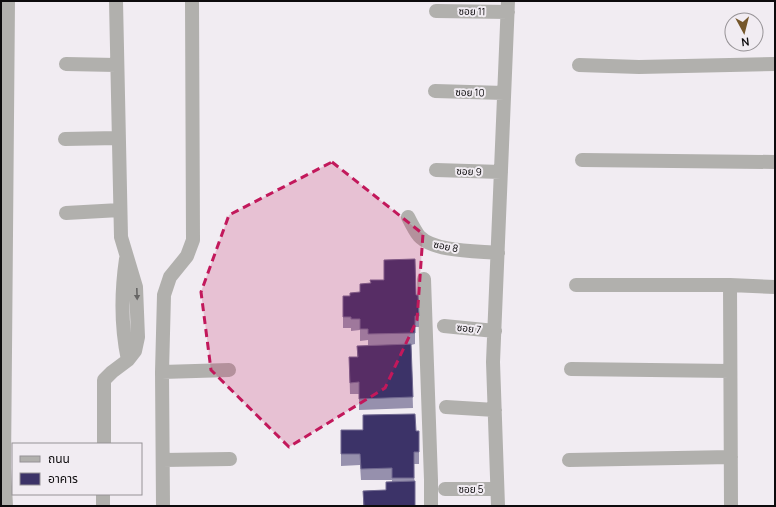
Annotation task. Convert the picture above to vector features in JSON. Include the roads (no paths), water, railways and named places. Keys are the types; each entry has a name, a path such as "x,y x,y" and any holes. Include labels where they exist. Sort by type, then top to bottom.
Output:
{"street":[{"path":"6,506 2,468 4,90 8,1"},
{"path":"104,443 104,380 128,360 124,339 122,286 126,256 121,237 116,65 116,1"},
{"path":"163,506 162,372 164,295 170,277 187,256 193,240 192,1"},
{"path":"498,506 493,362 508,6"},
{"name":"ซอย 11","path":"436,11 508,6"},
{"path":"66,64 116,65"},
{"path":"579,65 639,67 775,64"},
{"name":"ซอย 10","path":"435,91 504,92"},
{"path":"65,139 118,138"},
{"path":"582,160 775,162"},
{"name":"ซอย 9","path":"436,170 501,172"},
{"path":"66,213 120,210"},
{"name":"ซอย 8","path":"408,217 419,236 430,244 440,247 498,253"},
{"path":"424,279 431,506"},
{"path":"576,285 730,285 775,287"},
{"path":"730,285 731,506"},
{"name":"ซอย 7","path":"444,326 494,331"},
{"path":"571,369 730,371"},
{"path":"162,372 229,370"},
{"path":"446,407 495,410"},
{"path":"569,460 731,458"},
{"path":"163,460 230,459"},
{"name":"ซอย 5","path":"445,489 497,489"},
{"path":"103,506 104,495"}]}
